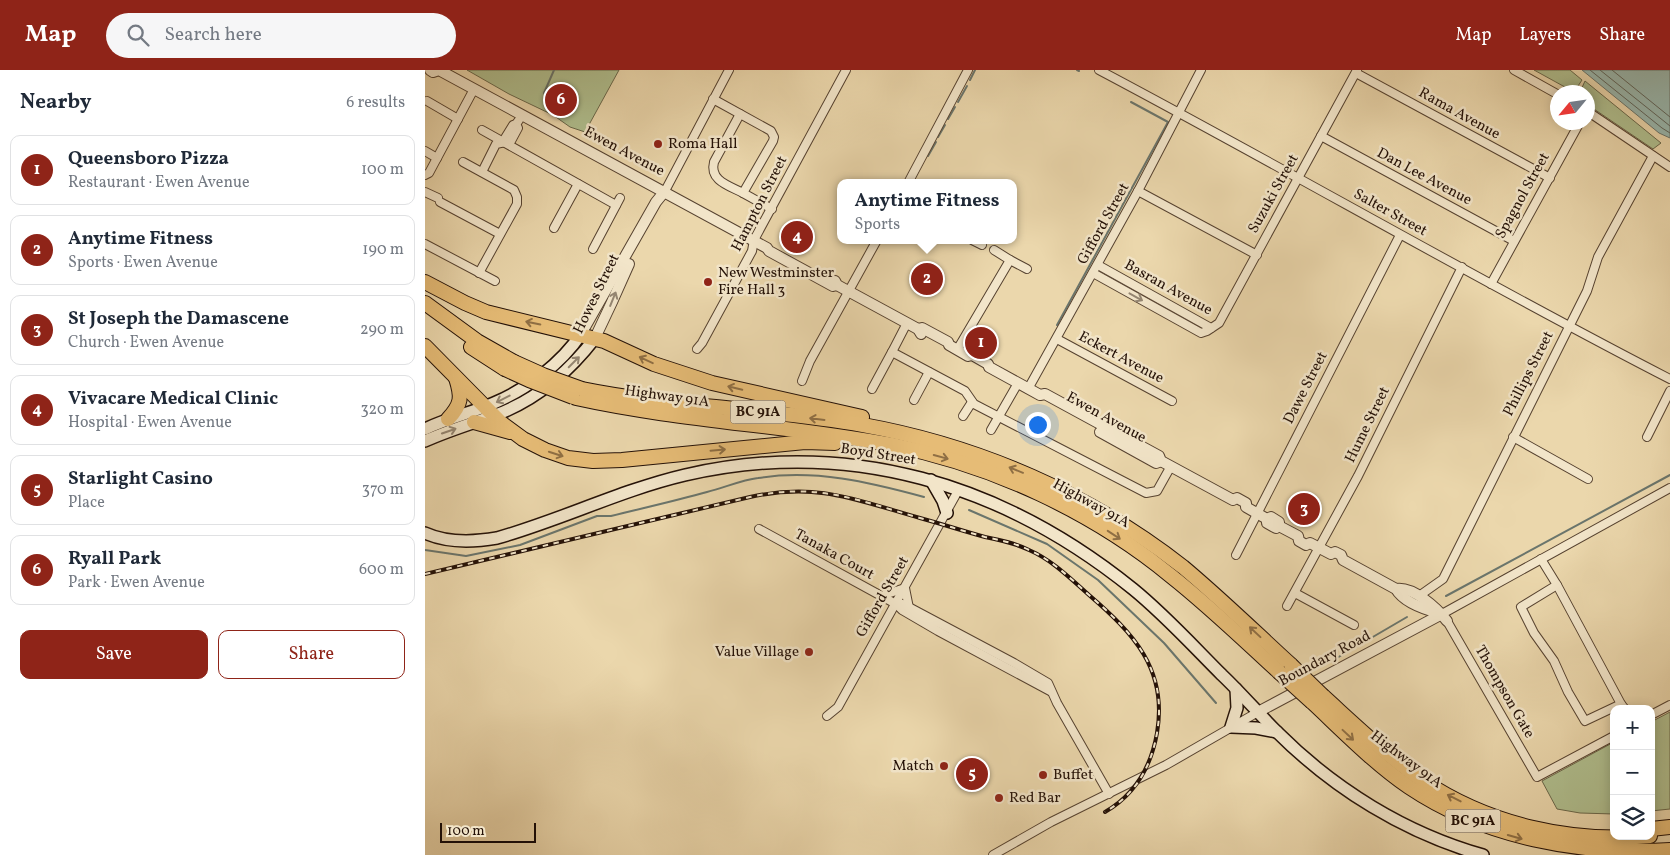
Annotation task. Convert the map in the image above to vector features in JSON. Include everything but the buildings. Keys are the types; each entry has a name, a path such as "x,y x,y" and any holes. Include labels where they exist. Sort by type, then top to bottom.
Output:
{"highway":[{"path":"425,282 486,312 608,342 654,364 691,377 896,425 933,442"},
{"name":"Highway 91A","path":"425,303 529,380 635,409 835,435 893,445 948,459 992,474 1057,502 1096,523 1137,550 1171,575 1285,668"},
{"name":"Highway 91A","path":"425,315 509,365"},
{"path":"425,346 513,433"},
{"path":"448,418 460,400 460,392 455,375"},
{"name":"Highway 91A","path":"578,393 863,425 969,452 1033,477 1109,516 1183,568 1318,699 1366,752 1409,786 1432,801 1469,820 1501,833 1567,849 1626,853 1670,850"},
{"path":"474,422 513,433 545,450 568,458 593,460 622,460 805,442 869,446 893,445"},
{"name":"Highway 91A","path":"1318,699 1430,785 1450,796 1493,816 1517,824 1576,836 1610,837"},
{"path":"1655,829 1670,827"},
{"path":"1549,832 1610,831"},
{"name":"Highway 91A","path":"1655,836 1670,834"}],"main road":[{"name":"Howes Street","path":"425,441 474,422 534,380 571,348 581,334"},
{"name":"Howes Street","path":"425,429 448,418 523,403 543,390 575,361 595,338"},
{"name":"Boyd Street","path":"425,533 453,540 475,541 497,538 684,476 760,463 792,461 851,465 897,472 931,480 959,489 1018,514 1095,560 1135,590 1158,611 1277,732 1322,772 1376,809 1428,836 1483,855"},
{"path":"931,480 943,501 947,513"},
{"path":"1236,689 1237,708 1231,727 1256,728 1277,732"}],"street":[{"name":"Ewen Avenue","path":"430,70 433,72 439,70 474,89 519,119 665,191 767,248 771,246 836,281 837,285 918,329 922,328 931,332 948,342 953,348 968,356 972,355 988,364 989,368 1040,395 1041,400 1156,463 1161,461 1233,500 1237,498 1246,503 1246,507 1257,514 1267,519 1271,517 1279,522 1279,526 1298,536 1303,534 1311,538 1315,545 1331,554 1335,552 1341,555 1343,560 1396,589 1400,595 1444,617"},
{"name":"Howes Street","path":"595,338 619,283 665,191 729,70"},
{"name":"Hampton Street","path":"697,349 752,251 754,240 846,70"},
{"path":"910,179 968,70"},
{"name":"Salter Street","path":"1099,70 1179,112 1400,235 1670,379"},
{"name":"Gifford Street","path":"1028,389 1098,265 1201,70"},
{"path":"1514,70 1550,90"},
{"name":"Suzuki Street","path":"1211,328 1219,323 1357,71"},
{"name":"Rama Avenue","path":"1357,71 1550,178"},
{"path":"425,175 429,173 474,89"},
{"path":"713,99 771,131 774,137 743,193"},
{"path":"427,101 457,119"},
{"path":"740,114 712,169 715,177 720,181 771,209"},
{"path":"1595,116 1670,167"},
{"path":"506,143 505,138 519,119"},
{"path":"482,130 578,184 618,202 593,249"},
{"name":"Spagnol Street","path":"1491,284 1576,130"},
{"name":"Dan Lee Avenue","path":"1321,136 1514,241"},
{"path":"482,172 496,144 506,143"},
{"path":"425,151 437,158"},
{"name":"Phillips Street","path":"1419,596 1443,579 1587,291 1598,257 1653,156"},
{"path":"463,162 514,190 517,197 517,204 479,273"},
{"path":"554,228 578,184"},
{"name":"Howes Street","path":"581,334 656,202 665,191"},
{"path":"1138,191 1257,255"},
{"path":"425,192 500,234"},
{"name":"Dawe Street","path":"1236,555 1400,235"},
{"path":"425,244 495,281"},
{"path":"802,381 810,361 875,244"},
{"path":"994,250 1027,269"},
{"path":"953,348 1010,260"},
{"name":"Basran Avenue","path":"1093,273 1201,333 1207,332 1211,328 1098,265"},
{"name":"Hume Street","path":"1287,606 1295,593 1315,545 1358,476 1462,267"},
{"path":"872,389 907,323"},
{"name":"Eckert Avenue","path":"1057,339 1171,401"},
{"path":"892,352 965,391 972,402 1146,493 1157,491 1171,466"},
{"path":"914,400 929,372"},
{"path":"991,430 1018,383"},
{"path":"1647,437 1670,391"},
{"path":"963,416 972,402"},
{"path":"1513,437 1588,479"},
{"name":"Boundary Road","path":"993,855 1051,822 1166,765 1258,712 1416,627 1444,617 1541,559 1670,488"},
{"name":"Gifford Street","path":"827,716 838,708 959,489"},
{"name":"Tanaka Court","path":"759,529 896,604"},
{"path":"1541,559 1622,705"},
{"path":"1557,585 1521,607 1534,633 1554,661 1568,692 1585,721 1610,711"},
{"path":"881,596 905,588 909,608"},
{"name":"Ewen Avenue","path":"1396,589 1403,588 1419,596 1444,617"},
{"path":"1295,593 1354,626"},
{"path":"896,604 903,604 1042,678 1050,686 1050,691 1109,794"},
{"path":"896,604 902,610 936,630 1050,691"},
{"path":"1416,627 1423,616 1421,607"},
{"name":"Thompson Gate","path":"1444,617 1537,777 1610,738"},
{"path":"1655,713 1670,705"}],"green space":[{"path":"467,70 619,70 585,132 570,127 553,115 509,94"},
{"path":"1534,70 1570,70 1582,80 1579,85 1561,85"},
{"path":"1595,89 1661,143 1653,149 1595,110"},
{"path":"1670,712 1670,809 1655,811 1655,750 1655,720"},
{"path":"1610,744 1610,814 1580,813 1557,809 1542,781"}],"water":[{"path":"1582,70 1670,70 1670,138 1659,133"}],"waterway":[{"path":"544,93 554,70"},
{"path":"970,80 975,70"},
{"path":"958,102 967,86"},
{"path":"1057,325 1168,122 1131,102"},
{"path":"948,119 955,107"},
{"path":"938,137 945,125"},
{"path":"928,156 936,142"},
{"path":"425,550 466,556 520,545 597,516 611,516 758,478 800,475 842,478 924,497"},
{"path":"1446,596 1670,475"},
{"path":"969,510 1047,544 1098,580 1164,643 1216,703"},
{"path":"1330,662 1407,617"}],"railway":[{"path":"425,574 750,497 796,491 817,492 856,499 977,535 1018,545 1053,564 1105,609 1133,638 1144,654 1152,671 1157,690 1159,710 1157,733 1151,757 1140,779 1133,788 1116,805 1105,812"}],"place":[{"name":"Ryall Park","path":"561,100"},
{"name":"Roma Hall","path":"658,144"},
{"name":"Vivacare Medical Clinic","path":"797,237"},
{"name":"Anytime Fitness","path":"927,279"},
{"name":"New Westminster Fire Hall 3","path":"708,282"},
{"name":"Queensboro Pizza","path":"981,343"},
{"name":"St Joseph the Damascene","path":"1304,509"},
{"name":"Value Village","path":"809,652"},
{"name":"Match","path":"944,766"},
{"name":"Starlight Casino","path":"972,774"},
{"name":"Buffet","path":"1043,775"},
{"name":"Red Bar","path":"999,798"}]}
